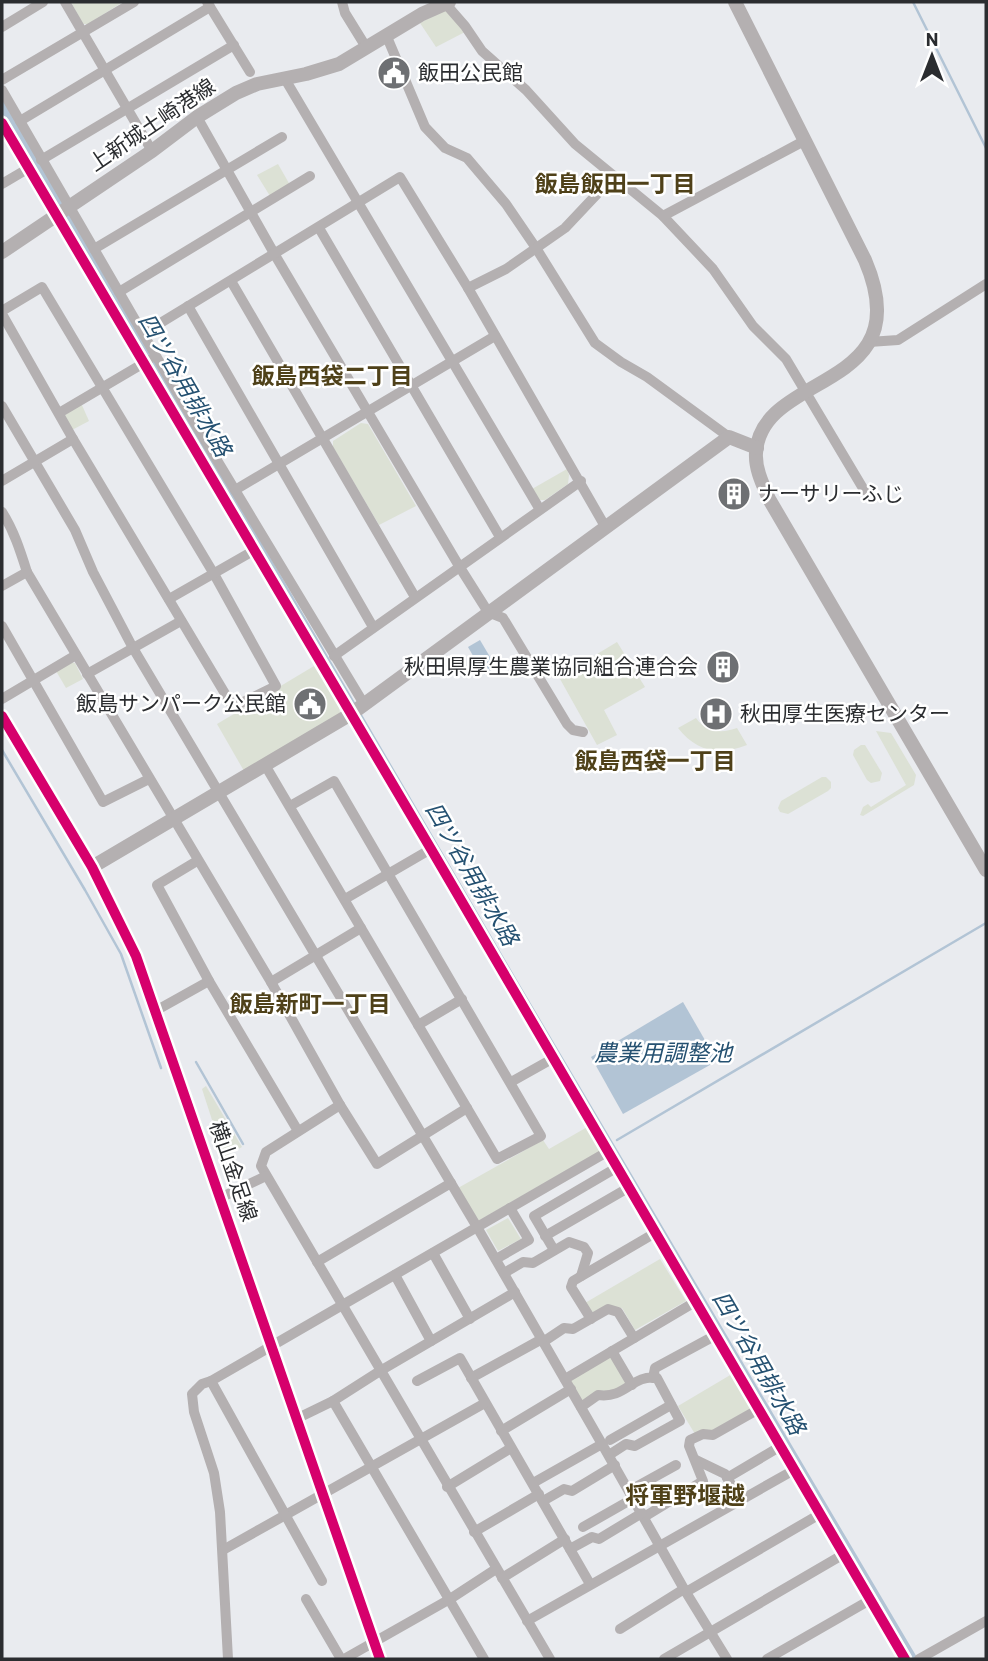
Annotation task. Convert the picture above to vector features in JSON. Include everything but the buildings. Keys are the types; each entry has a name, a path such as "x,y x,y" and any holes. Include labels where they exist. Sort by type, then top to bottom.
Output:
{"street":[{"path":"2,27 43,2"},
{"path":"65,2 152,151"},
{"path":"2,80 134,2"},
{"path":"342,2 345,13 366,47"},
{"path":"736,2 872,278 877,295 877,313 869,342 858,357 844,370 774,414 762,431 756,453 760,478 769,499 986,870"},
{"path":"446,3 482,51 526,90 575,144 663,216 713,270 753,326 786,359 864,490"},
{"name":"上新城土崎港線","path":"2,251 236,93 257,84 340,64 422,13 446,3"},
{"path":"20,121 208,4 250,72"},
{"path":"387,37 425,127 444,148 467,158 506,204 595,343 729,437 757,448"},
{"path":"41,160 234,45"},
{"path":"285,79 539,508"},
{"path":"2,90 41,160 63,212 149,360 253,551 357,709"},
{"path":"197,117 459,566 488,612 503,618 567,724 573,730 583,732"},
{"path":"2,125 29,168 94,249 120,292 144,333 149,360 235,490 334,656 357,709 431,849 905,1659"},
{"path":"94,249 282,137"},
{"path":"663,216 804,141"},
{"path":"2,184 29,168"},
{"path":"120,292 310,176"},
{"path":"468,288 506,270 565,228 614,176"},
{"path":"144,333 400,177 468,288 606,528"},
{"path":"318,228 500,537"},
{"path":"231,281 415,597"},
{"path":"869,342 898,340 986,284"},
{"path":"42,287 214,574 276,686 233,707 73,439 2,313 42,287"},
{"path":"188,306 373,626"},
{"path":"235,490 495,336"},
{"path":"59,413 149,360"},
{"path":"2,406 75,530 93,572 134,648 581,1407 606,1442 609,1455 727,1659"},
{"path":"92,867 357,709 729,437"},
{"path":"2,481 73,439"},
{"path":"334,656 580,481"},
{"path":"2,512 19,544 26,572 377,1164 467,1108"},
{"path":"169,599 253,551"},
{"path":"2,586 26,572"},
{"path":"87,674 181,621"},
{"path":"2,626 103,803 149,779"},
{"path":"2,699 76,655"},
{"name":"横山金足線","path":"2,716 92,867 136,956 222,1197 380,1659"},
{"path":"265,765 497,1159 541,1136 334,781 290,806"},
{"path":"345,899 431,849"},
{"path":"197,861 157,885 209,981 298,1130"},
{"path":"271,982 362,928"},
{"path":"157,1010 209,981"},
{"path":"418,1025 462,999"},
{"path":"511,1082 552,1059"},
{"path":"340,1105 266,1152 261,1166 550,1659"},
{"path":"228,1659 220,1512 214,1473 194,1412 192,1394 202,1384 272,1347 607,1152"},
{"path":"554,1250 534,1216 616,1168"},
{"path":"222,1197 266,1176"},
{"path":"558,1181 568,1196"},
{"path":"317,1262 451,1183"},
{"path":"545,1236 628,1188"},
{"path":"496,1259 529,1240 510,1208"},
{"path":"591,1319 571,1287 573,1281 654,1233"},
{"path":"504,1273 523,1262 533,1263 569,1242 584,1247 588,1252 581,1276"},
{"path":"433,1252 470,1318"},
{"path":"395,1275 431,1341"},
{"path":"298,1418 333,1401 515,1292"},
{"path":"565,1378 695,1302"},
{"path":"471,1378 564,1328 573,1329 608,1310 618,1312 634,1338"},
{"path":"653,1378 655,1368 716,1335"},
{"path":"612,1351 632,1385"},
{"path":"417,1381 460,1358 590,1584"},
{"path":"581,1407 598,1395 611,1397 646,1377 657,1378 680,1422 635,1446 626,1444 609,1455"},
{"path":"211,1381 322,1581"},
{"path":"501,1431 571,1388"},
{"path":"333,1401 484,1659"},
{"path":"223,1550 323,1491 485,1403"},
{"path":"533,1483 671,1405"},
{"path":"703,1481 689,1446 690,1440 703,1434 713,1435 759,1409"},
{"path":"447,1487 511,1447"},
{"path":"306,1599 343,1659 499,1574 567,1544 592,1536 599,1539 703,1481 724,1475 781,1447"},
{"path":"696,1460 724,1475 740,1500"},
{"path":"474,1532 541,1497 564,1489 572,1491 615,1465"},
{"path":"583,1527 676,1465"},
{"path":"527,1620 794,1470"},
{"path":"620,1629 820,1514"},
{"path":"664,1659 844,1554"},
{"path":"768,1659 870,1600"},
{"path":"922,1658 986,1621"}],"shaded area":[{"path":"71,2 123,2 88,24 83,24"},
{"path":"445,10 465,32 436,47 420,23"},
{"path":"278,164 290,185 270,196 257,175"},
{"path":"81,403 89,421 72,430 64,416"},
{"path":"361,423 368,424 416,506 379,525 333,447 333,441"},
{"path":"567,469 568,484 545,500 538,500 532,489"},
{"path":"617,642 645,687 604,710 617,735 597,745 560,679"},
{"path":"70,662 75,663 83,679 66,688 56,671"},
{"path":"314,666 339,705 340,714 244,771 217,724"},
{"path":"696,718 704,726 714,730 737,728 747,745 718,751 701,747 678,728"},
{"path":"876,731 891,733 916,775 914,785 863,816 860,815 863,807 868,804 871,807 906,785"},
{"path":"865,745 882,773 880,781 871,783 867,780 853,755 854,750"},
{"path":"822,777 831,782 828,791 788,814 780,812 778,808 781,801"},
{"path":"206,1086 242,1147 224,1157 202,1089"},
{"path":"589,1126 602,1150 478,1221 458,1188 543,1140 549,1149"},
{"path":"508,1218 521,1239 498,1251 486,1230"},
{"path":"660,1259 686,1301 635,1330 622,1308 607,1306 592,1313 585,1303"},
{"path":"610,1356 626,1383 611,1392 582,1401 570,1380"},
{"path":"732,1374 752,1408 711,1431 695,1434 678,1406"}],"water":[{"name":"四ツ谷用排水路","path":"2,98 517,980 918,1659 909,1659 22,148 2,113"},
{"path":"480,640 496,667 484,675 468,647"},
{"name":"農業用調整池","path":"683,1002 717,1061 623,1114 591,1057"}],"waterway":[{"path":"913,2 986,148"},
{"path":"2,750 121,954 161,1068"},
{"path":"617,1140 986,923"},
{"path":"196,1062 243,1144"}],"cycle path":[{"path":"2,123 905,1659"},
{"path":"2,716 92,867 136,956 380,1659"}],"place":[{"name":"飯田公民館","path":"394,73"},
{"name":"ナーサリーふじ","path":"734,494"},
{"name":"秋田県厚生農業協同組合連合会","path":"723,667"},
{"name":"飯島サンパーク公民館","path":"310,704"},
{"name":"秋田厚生医療センター","path":"716,714"}],"district":[{"name":"飯島飯田一丁目","path":"615,184"},
{"name":"飯島西袋二丁目","path":"332,376"},
{"name":"飯島西袋一丁目","path":"655,761"},
{"name":"飯島新町一丁目","path":"310,1004"},
{"name":"将軍野堰越","path":"685,1496"}]}
